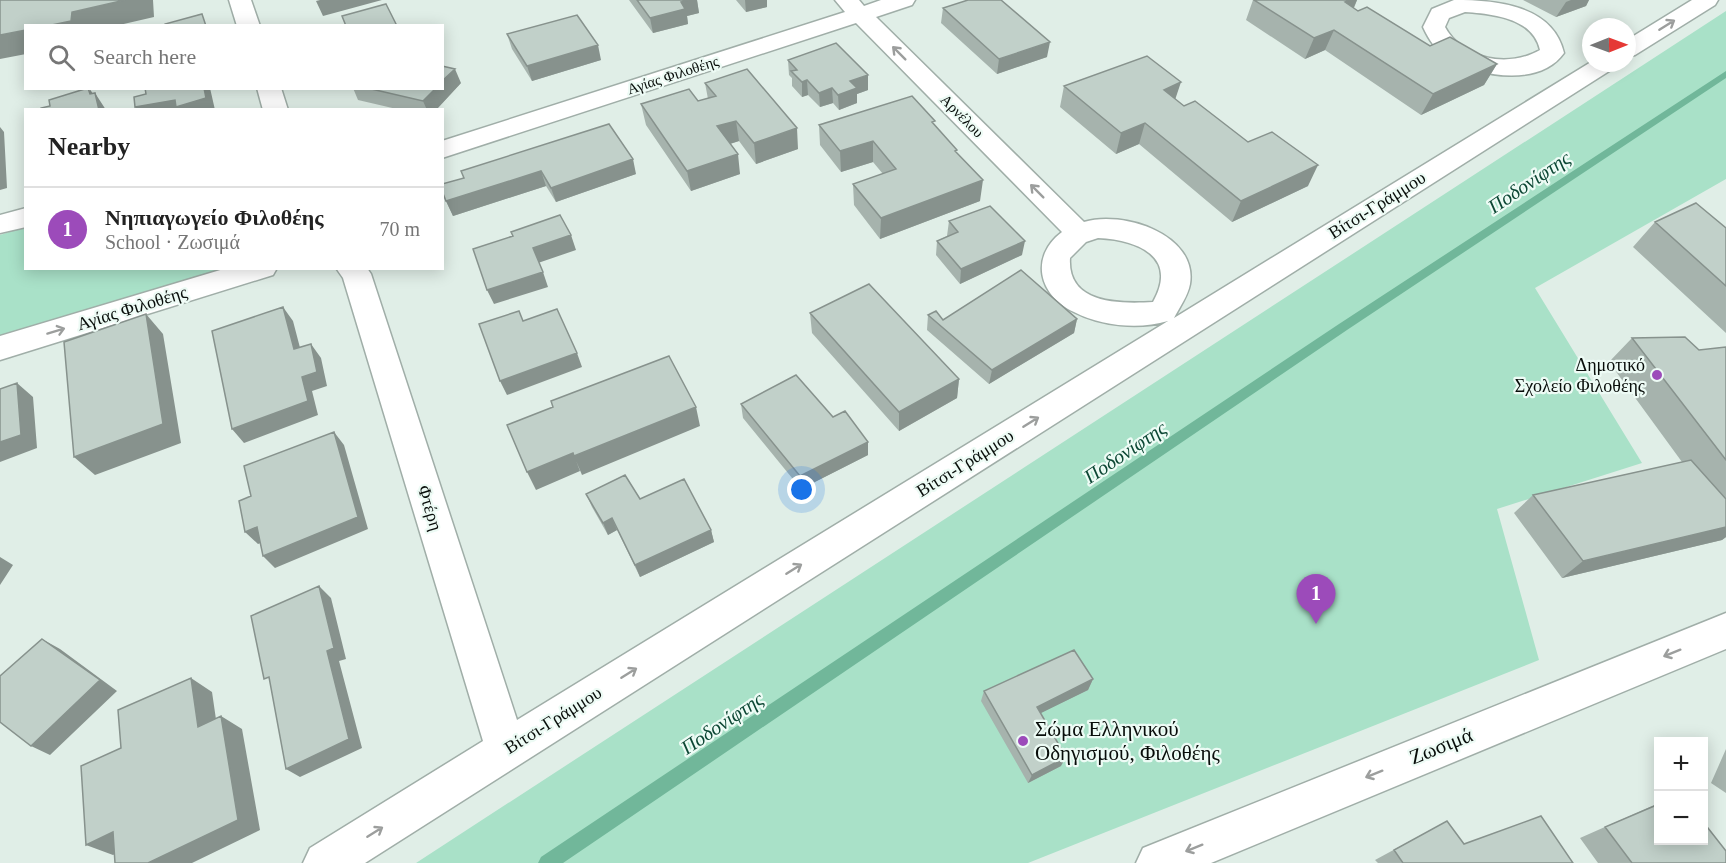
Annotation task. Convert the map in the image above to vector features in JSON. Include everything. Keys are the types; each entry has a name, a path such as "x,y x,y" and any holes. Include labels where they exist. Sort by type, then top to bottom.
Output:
{"street":[{"path":"240,0 248,24"},
{"name":"Αγίας Φιλοθέης","path":"444,149 853,7 904,0"},
{"path":"1636,44 1707,0"},
{"path":"1441,4 1499,9 1533,23 1545,33 1552,44 1552,53 1544,61 1532,67 1494,67 1456,53 1443,44 1434,33 1433,23 1441,4"},
{"name":"Αρνέλου","path":"853,7 1078,232"},
{"path":"1544,61 1582,69"},
{"name":"Βίτσι-Γράμμου","path":"325,863 506,750 1170,321 1591,72"},
{"path":"270,90 275,108"},
{"path":"0,224 24,218"},
{"path":"1106,228 1136,233 1154,242 1168,254 1175,268 1176,283 1170,321 1100,310 1081,303 1067,292 1057,279 1054,265 1056,252 1065,241 1078,232 1106,228"},
{"name":"Αγίας Φιλοθέης","path":"0,348 256,270"},
{"name":"Φτέρη","path":"352,270 356,274 506,750"},
{"name":"Ζωσιμά","path":"1158,863 1726,631"}],"green space":[{"path":"1726,11 1726,179 1535,288 1642,463 1497,509 1539,660 1028,863 416,863 1632,72 1636,72 1636,70"},
{"path":"24,227 24,270 220,270 0,336 0,235"}],"building":[{"path":"0,0 125,0 72,12 71,21 57,24 24,24 24,30 0,35"},
{"path":"637,0 689,0 681,2 685,9 650,18"},
{"path":"968,0 1001,0 1050,42 999,59 943,8"},
{"path":"1254,0 1350,0 1345,2 1358,11 1367,7 1430,46 1450,37 1497,64 1433,94 1334,30 1314,38"},
{"path":"386,4 396,24 345,24 342,16"},
{"path":"202,14 205,24 165,24"},
{"path":"577,15 598,45 527,66 507,34"},
{"path":"836,43 868,75 850,81 857,88 838,95 832,88 819,93 807,80 802,82 791,71 797,70 788,60"},
{"path":"1147,56 1181,82 1164,90 1184,106 1195,101 1248,142 1272,132 1318,165 1241,201 1145,123 1121,133 1064,86"},
{"path":"444,66 455,69 444,79"},
{"path":"747,69 797,128 754,143 736,121 717,126 738,154 687,171 641,104 689,89 698,101 716,96 705,83"},
{"path":"89,90 90,94 95,93 99,108 41,108 50,106 49,100"},
{"path":"145,90 204,90 206,98 176,107 175,100 135,107 134,97 146,94"},
{"path":"376,90 434,90 423,101"},
{"path":"912,96 935,121 932,122 957,150 955,151 983,180 881,218 853,184 896,169 873,141 840,151 819,125"},
{"path":"609,124 633,159 551,188 541,171 446,201 444,183 464,178 461,171"},
{"path":"1696,203 1726,228 1726,286 1655,222"},
{"path":"990,206 1025,241 961,269 937,241 958,232 949,221"},
{"path":"560,215 571,235 533,248 543,272 487,290 473,249 513,236 511,232"},
{"path":"1021,270 1077,319 992,370 928,315 936,311 943,320"},
{"path":"869,284 959,379 899,412 810,313"},
{"path":"283,307 294,349 311,344 317,372 302,377 308,401 232,429 212,331"},
{"path":"557,309 577,353 500,381 479,324 519,311 523,321"},
{"path":"146,314 163,424 74,457 64,342"},
{"path":"1685,337 1699,350 1726,347 1726,460 1632,338"},
{"path":"669,356 696,407 574,456 573,453 527,472 507,425 553,407 551,401"},
{"path":"796,375 833,417 845,411 868,442 800,476 741,404"},
{"path":"17,383 21,435 0,442 0,389"},
{"path":"334,432 358,517 263,556 257,527 245,532 239,501 251,496 244,466"},
{"path":"1691,460 1726,499 1726,527 1583,561 1533,495"},
{"path":"625,475 640,499 684,479 711,530 635,565 612,518 603,523 586,494"},
{"path":"319,586 334,648 327,651 349,739 286,769 269,677 264,679 251,616"},
{"path":"42,639 100,680 31,746 0,722 0,676"},
{"path":"1074,650 1093,679 1037,707 1066,757 1032,775 984,691"},
{"path":"191,678 198,727 221,716 238,820 148,863 115,863 113,832 86,845 81,766 121,748 118,710"},
{"path":"1654,806 1654,845 1708,845 1708,828 1726,851 1726,863 1632,863 1605,827"},
{"path":"1541,816 1573,863 1403,863 1394,850 1447,821 1464,844"}],"waterway":[{"name":"Ποδονίφτης","path":"547,863 1343,327 1726,74"}],"place":[{"name":"Δημοτικό Σχολείο Φιλοθέης","path":"1657,375"},
{"name":"Νηπιαγωγείο Φιλοθέης","path":"1316,624"},
{"name":"Σώμα Ελληνικού Οδηγισμού, Φιλοθέης","path":"1023,741"}]}
